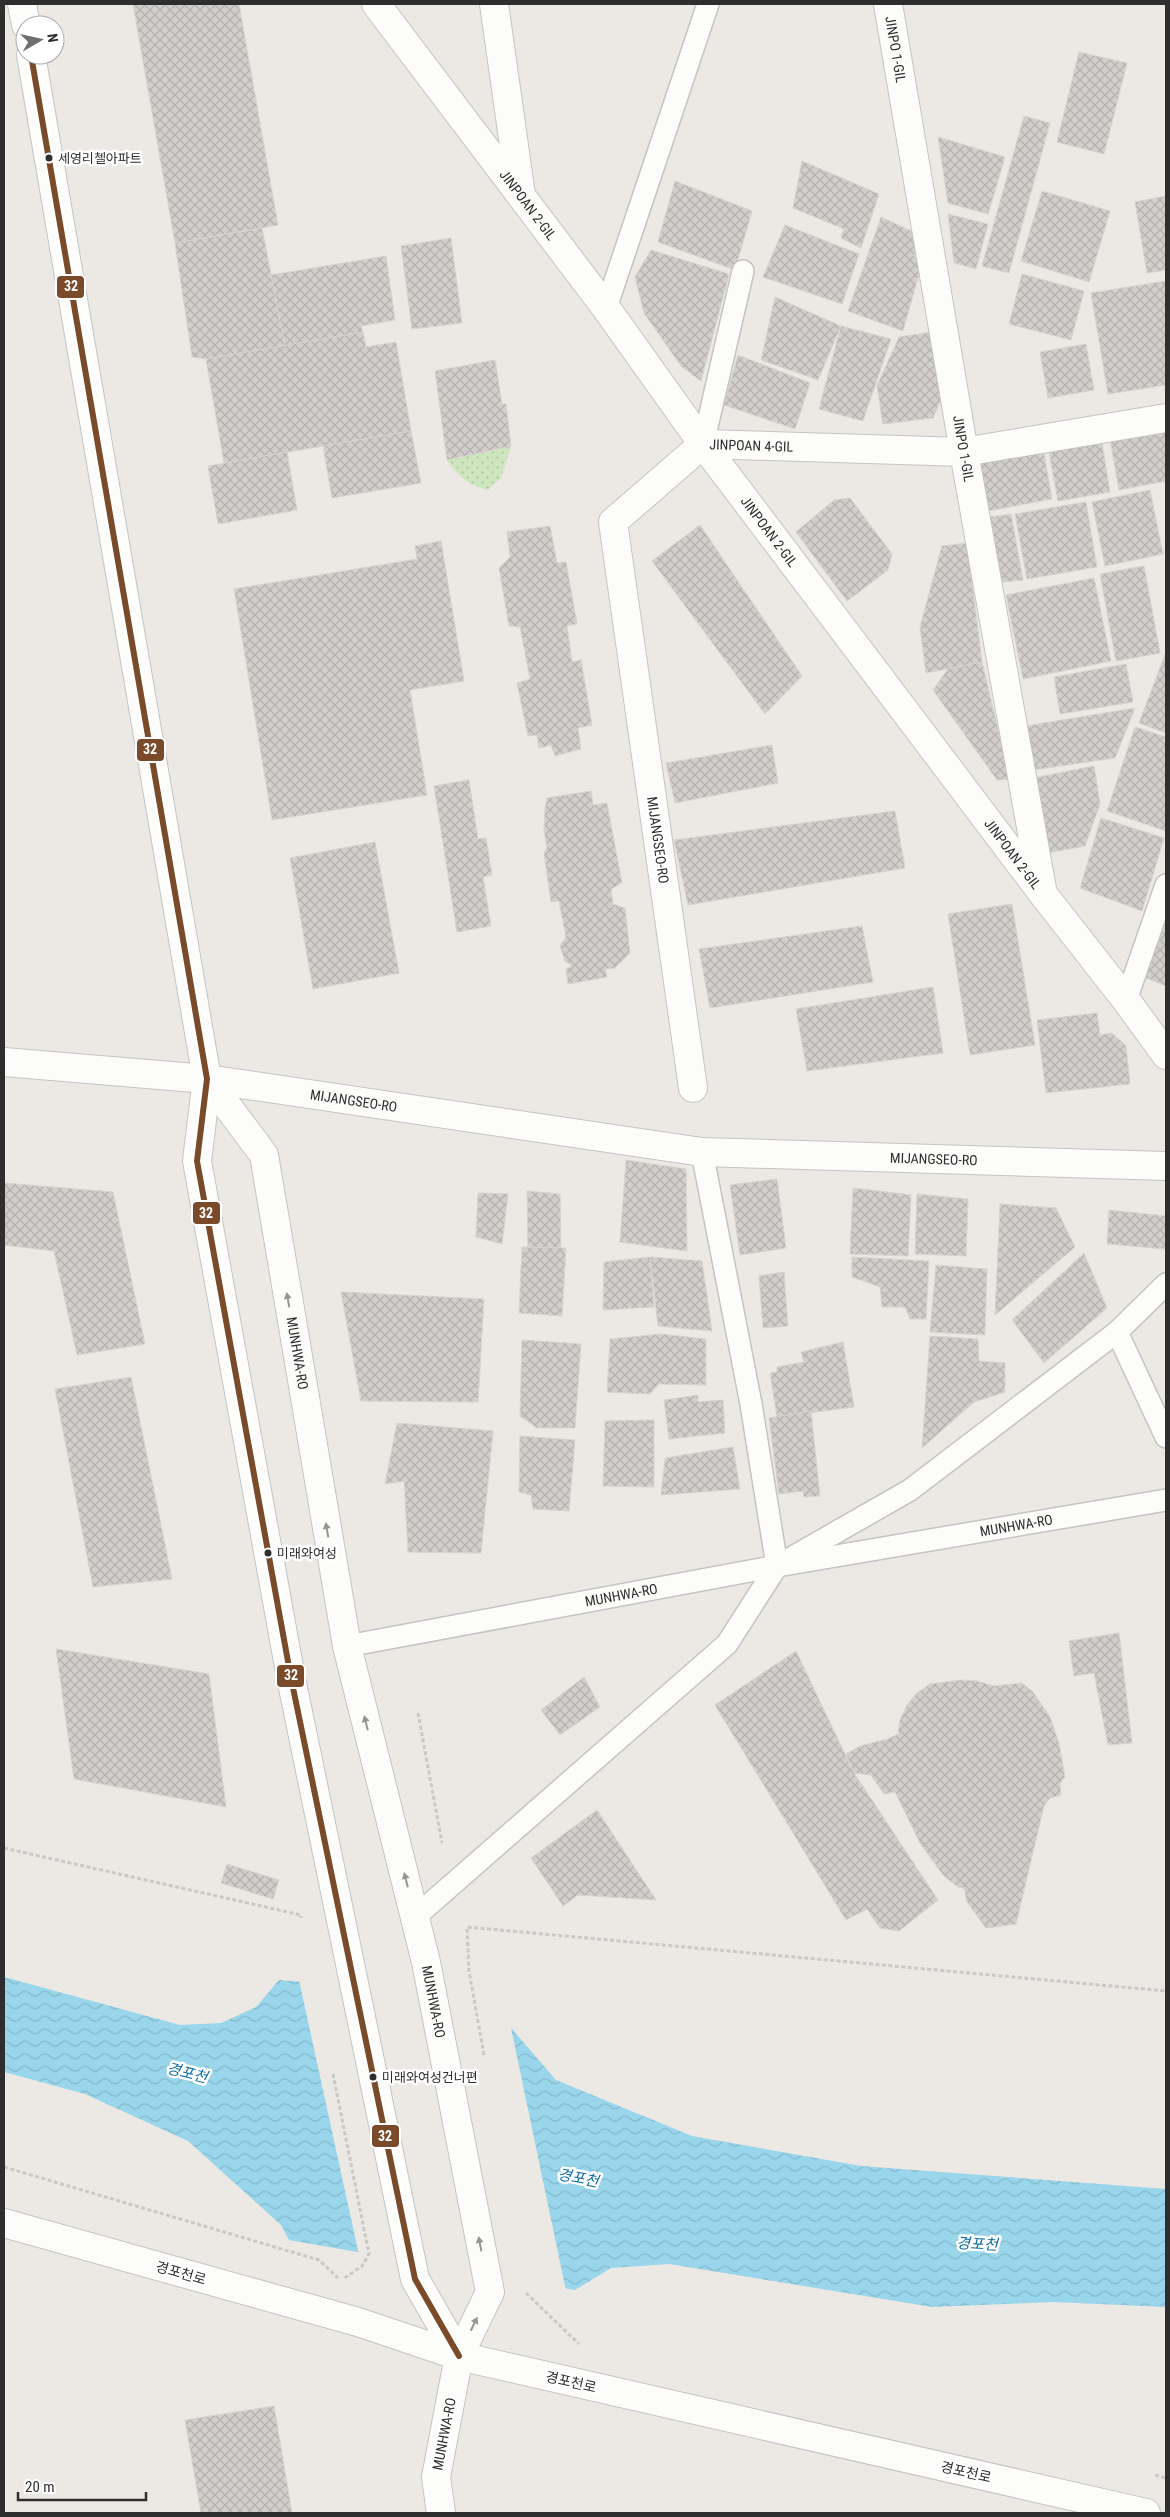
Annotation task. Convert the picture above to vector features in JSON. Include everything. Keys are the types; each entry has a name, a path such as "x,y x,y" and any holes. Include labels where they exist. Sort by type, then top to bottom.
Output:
{"street":[{"name":"JINPOAN 2-GIL","path":"376,4 521,199 606,308 703,444 1166,1055"},
{"path":"494,4 521,199"},
{"name":"JINPO 1-GIL","path":"888,4 964,452 1043,894"},
{"name":"MUNHWA-RO","path":"33,65 207,1079 198,1161 291,1678 343,1938 415,2279 459,2356"},
{"name":"JINPOAN 4-GIL","path":"648,771 612,522 703,444 964,452 1166,418"},
{"name":"MIJANGSEO-RO","path":"648,771 693,1088"},
{"name":"MIJANGSEO-RO","path":"4,1062 207,1079 702,1152 1166,1166"},
{"name":"MUNHWA-RO","path":"207,1079 264,1155 347,1646 426,1962 490,2292 459,2356 436,2477 441,2513"},
{"name":"경포천로","path":"4,2223 358,2322 459,2356 1146,2513"}],"lane":[{"path":"606,308 708,4"},
{"path":"703,444 743,271"},
{"path":"1126,1000 1166,885"},
{"path":"702,1152 751,1404 776,1566"},
{"path":"415,1917 727,1644 776,1566 910,1490 1117,1332 1166,1284"},
{"path":"1117,1332 1166,1437"},
{"name":"MUNHWA-RO","path":"347,1646 776,1566 1166,1500"}],"path":[{"path":"418,1713 442,1843"},
{"path":"4,1848 300,1915"},
{"path":"469,1971 467,1927 1166,1992"},
{"path":"4,2167 319,2260 341,2280 362,2266 369,2254 332,2069"},
{"path":"527,2294 577,2344 587,2346"},
{"path":"1147,2473 1166,2478"}],"green space":[{"path":"511,446 501,478 488,490 464,479 447,460"}],"water":[{"name":"경포천","path":"4,1977 180,2025 221,2023 256,2007 279,1980 500,1997 506,2022 556,2080 692,2136 861,2166 1166,2189 1166,2307 1054,2302 932,2307 669,2264 611,2268 575,2290 289,2240 281,2225 188,2141 85,2094 4,2072"}],"pier":[{"path":"299,1980 501,1995 510,2023 566,2291 359,2255"}],"building":[{"path":"133,4 239,4 278,225 175,243"},
{"path":"1079,52 1127,63 1104,154 1057,142"},
{"path":"1024,116 1050,123 1009,273 982,266"},
{"path":"938,137 1005,157 988,214 948,203"},
{"path":"802,161 879,194 861,248 841,238 844,229 793,208"},
{"path":"675,181 752,211 735,270 658,242"},
{"path":"1042,191 1110,211 1089,282 1021,261"},
{"path":"1166,196 1166,270 1147,273 1135,202"},
{"path":"948,214 988,224 976,269 954,263"},
{"path":"881,217 922,236 914,256 923,260 903,331 848,311"},
{"path":"785,225 859,254 842,304 763,277"},
{"path":"262,228 285,346 206,359 192,357 175,243"},
{"path":"451,238 462,323 412,329 401,246"},
{"path":"651,250 729,274 701,381 681,366 644,313 635,277"},
{"path":"386,256 395,320 361,326 363,332 285,346 271,275"},
{"path":"1022,274 1084,291 1071,340 1009,324"},
{"path":"1166,281 1166,385 1108,394 1091,293"},
{"path":"775,297 841,326 818,380 761,360"},
{"path":"841,326 891,339 863,421 819,409"},
{"path":"939,331 945,390 933,418 883,424 877,386 899,337"},
{"path":"363,332 366,347 396,342 411,431 224,463 206,359"},
{"path":"1086,344 1094,390 1048,398 1040,352"},
{"path":"738,355 810,383 795,429 724,405"},
{"path":"495,360 502,404 506,404 511,446 447,460 435,371"},
{"path":"411,431 421,483 332,498 323,446"},
{"path":"1166,431 1166,481 1119,490 1109,434"},
{"path":"1101,437 1110,492 1058,501 1048,447"},
{"path":"1043,448 1052,499 988,511 979,459"},
{"path":"287,452 297,510 218,524 208,466"},
{"path":"1150,490 1163,554 1105,566 1092,502"},
{"path":"850,498 892,554 888,570 847,601 796,532 834,500"},
{"path":"1086,502 1097,567 1027,579 1015,514"},
{"path":"1011,514 1023,580 1002,582 990,517"},
{"path":"700,525 802,676 765,714 652,561"},
{"path":"550,526 557,563 566,562 577,624 567,626 572,662 581,660 592,725 578,728 581,749 555,756 551,745 539,748 537,735 528,736 517,683 530,679 520,627 509,626 499,568 510,557 507,532"},
{"path":"441,541 464,681 410,690 427,795 272,820 234,589 417,559 415,546"},
{"path":"967,543 982,662 926,673 920,627 942,546"},
{"path":"1144,566 1160,653 1116,661 1100,574"},
{"path":"1094,578 1111,661 1023,679 1006,595"},
{"path":"1166,652 1166,733 1139,723"},
{"path":"982,662 1010,779 997,780 933,690 948,669"},
{"path":"1126,664 1133,702 1060,714 1054,677"},
{"path":"1135,708 1115,758 1033,770 1026,726"},
{"path":"1135,727 1166,737 1166,831 1107,811"},
{"path":"772,745 778,783 675,803 666,763"},
{"path":"1094,766 1100,804 1085,846 1047,853 1034,778"},
{"path":"469,780 478,839 486,838 492,875 483,877 491,926 457,932 434,786"},
{"path":"591,791 593,805 607,803 622,883 611,889 613,904 625,908 630,953 615,968 605,969 607,977 568,984 566,969 572,966 565,961 560,946 566,937 559,901 551,902 544,853 547,848 544,830 545,808 547,798"},
{"path":"895,811 905,868 688,905 674,840"},
{"path":"1101,818 1164,838 1142,911 1080,888"},
{"path":"375,842 399,973 313,989 290,858"},
{"path":"1012,904 1035,1045 970,1055 948,914"},
{"path":"1166,923 1166,986 1144,977"},
{"path":"862,926 873,982 710,1008 699,949"},
{"path":"933,987 943,1053 807,1071 796,1009"},
{"path":"1097,1013 1100,1035 1112,1033 1126,1046 1130,1084 1046,1093 1037,1020"},
{"path":"626,1160 686,1169 687,1251 620,1242"},
{"path":"777,1179 786,1248 740,1255 730,1185"},
{"path":"4,1183 113,1192 145,1344 77,1355 54,1251 4,1245"},
{"path":"853,1188 911,1195 908,1256 850,1254"},
{"path":"527,1191 560,1194 561,1248 528,1247"},
{"path":"478,1193 508,1194 502,1244 476,1237"},
{"path":"917,1194 968,1199 966,1256 915,1254"},
{"path":"1000,1204 1056,1208 1075,1247 995,1315"},
{"path":"1109,1210 1166,1216 1165,1249 1107,1244"},
{"path":"522,1247 566,1248 562,1316 519,1313"},
{"path":"1084,1253 1107,1308 1044,1363 1012,1320"},
{"path":"650,1257 654,1307 603,1310 604,1262"},
{"path":"650,1257 702,1261 712,1331 658,1326"},
{"path":"852,1257 929,1261 926,1319 910,1319 905,1307 882,1307 880,1287 852,1277"},
{"path":"936,1265 987,1269 985,1335 930,1332"},
{"path":"784,1272 788,1326 763,1328 759,1276"},
{"path":"341,1292 484,1299 478,1402 361,1401"},
{"path":"661,1334 706,1339 706,1385 659,1384 650,1394 607,1392 610,1339"},
{"path":"930,1336 978,1339 979,1361 1005,1363 1005,1392 974,1402 922,1448"},
{"path":"522,1340 581,1344 575,1428 537,1428 520,1416"},
{"path":"843,1342 854,1407 777,1417 770,1373 777,1372 777,1367 804,1362 801,1352"},
{"path":"131,1377 172,1579 93,1587 55,1389"},
{"path":"698,1395 698,1402 723,1400 725,1433 669,1439 664,1400"},
{"path":"811,1411 820,1496 804,1497 803,1491 779,1494 769,1418"},
{"path":"654,1420 654,1487 603,1486 605,1421"},
{"path":"397,1423 493,1431 481,1553 408,1552 404,1481 385,1484"},
{"path":"520,1436 575,1440 569,1511 533,1509 531,1495 519,1492"},
{"path":"733,1447 740,1489 661,1495 665,1458"},
{"path":"1119,1633 1132,1743 1108,1745 1094,1673 1074,1676 1069,1641"},
{"path":"56,1649 209,1674 226,1807 74,1779"},
{"path":"796,1651 854,1773 938,1900 899,1931 880,1928 867,1909 846,1920 715,1705"},
{"path":"584,1677 600,1707 560,1735 541,1710"},
{"path":"961,1680 977,1681 994,1686 1022,1683 1033,1692 1050,1717 1059,1743 1065,1777 1060,1783 1061,1795 1050,1798 1044,1806 1016,1924 986,1928 967,1902 964,1888 958,1887 943,1875 920,1843 895,1792 884,1794 871,1775 854,1773 846,1754 860,1746 888,1739 898,1734 900,1720 907,1705 917,1693 930,1684"},
{"path":"597,1810 656,1900 578,1895 563,1906 531,1858"},
{"path":"227,1864 279,1880 273,1899 221,1883"},
{"path":"274,2406 292,2513 201,2513 185,2420"}],"transit line":[{"name":"32","path":"33,65 207,1079 197,1161 291,1678 415,2279 459,2356"}],"place":[{"name":"세영리첼아파트","path":"49,158"},
{"name":"미래와여성","path":"268,1553"},
{"name":"미래와여성건너편","path":"373,2077"}]}
